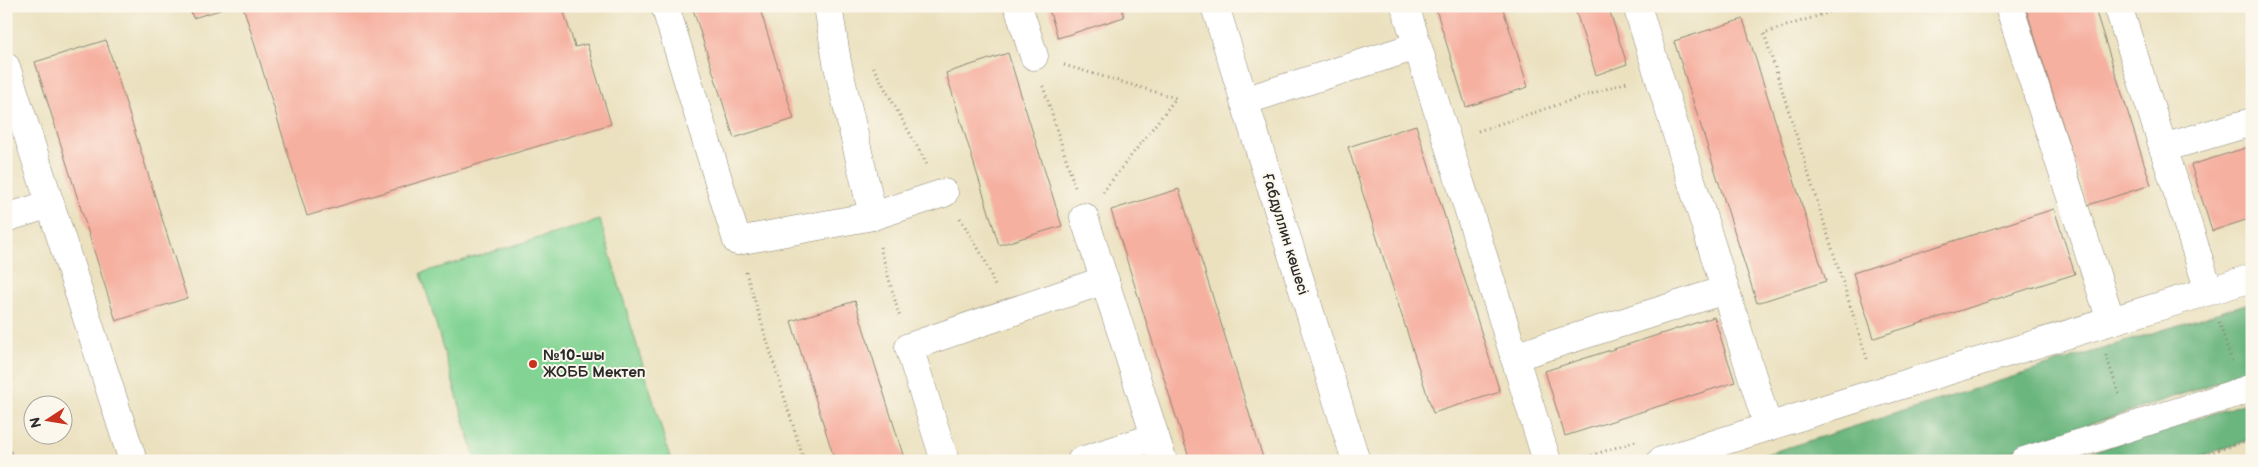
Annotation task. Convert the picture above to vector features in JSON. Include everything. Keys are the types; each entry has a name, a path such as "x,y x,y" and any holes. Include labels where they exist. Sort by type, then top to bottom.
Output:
{"street":[{"path":"665,6 737,241 873,216 944,193"},
{"path":"828,6 836,62 873,216"},
{"path":"1018,6 1034,56"},
{"name":"Ғабдуллин көшесі","path":"1215,6 1356,461"},
{"path":"1405,6 1547,461"},
{"path":"1637,6 1768,427"},
{"path":"2009,6 2111,321"},
{"path":"2118,6 2209,291"},
{"path":"1244,102 1417,46"},
{"path":"6,67 11,97 50,204 134,461"},
{"path":"2164,148 2252,122"},
{"path":"6,218 50,204"},
{"path":"1081,461 1159,449 1084,216"},
{"path":"1661,461 2252,278"},
{"path":"945,461 909,347 1105,280"},
{"path":"1514,357 1725,290"},
{"path":"2024,461 2247,389"}],"path":[{"path":"1849,6 1764,33 1870,367"},
{"path":"1034,56 1084,216"},
{"path":"1034,56 1176,98 1084,216"},
{"path":"872,66 944,193 985,260 1005,314"},
{"path":"1447,142 1658,72"},
{"path":"873,216 909,347"},
{"path":"737,241 804,461"},
{"path":"2209,291 2247,389"},
{"path":"2111,321 2104,351 2130,427"},
{"path":"2185,461 2252,439"}],"green space":[{"path":"600,220 671,461 476,461 421,273"},
{"path":"2252,302 2252,371 1980,461 1744,461"},
{"path":"2252,401 2252,439 2186,461 2062,461"}],"building":[{"path":"189,6 219,6 220,10 193,18"},
{"path":"243,6 562,6 575,47 587,44 611,124 307,216"},
{"path":"692,6 759,6 794,119 734,138"},
{"path":"1048,6 1121,6 1124,17 1058,38"},
{"path":"1435,6 1502,6 1528,87 1466,107"},
{"path":"1574,6 1608,6 1627,64 1596,75"},
{"path":"2025,6 2094,6 2151,185 2088,205"},
{"path":"1743,19 1826,281 1757,303 1674,41"},
{"path":"106,40 187,298 116,321 35,62"},
{"path":"1008,53 1062,226 999,245 946,73"},
{"path":"1416,125 1500,392 1433,413 1348,147"},
{"path":"2252,146 2252,218 2212,231 2191,165"},
{"path":"1179,189 1264,461 1190,461 1111,210"},
{"path":"2054,209 2075,274 1874,338 1853,273"},
{"path":"855,301 905,461 835,461 791,321"},
{"path":"1714,317 1735,382 1565,436 1545,371"},
{"path":"7,439 14,461 6,461"}],"place":[{"name":"№10-шы ЖОББ Мектеп","path":"533,364"}]}
